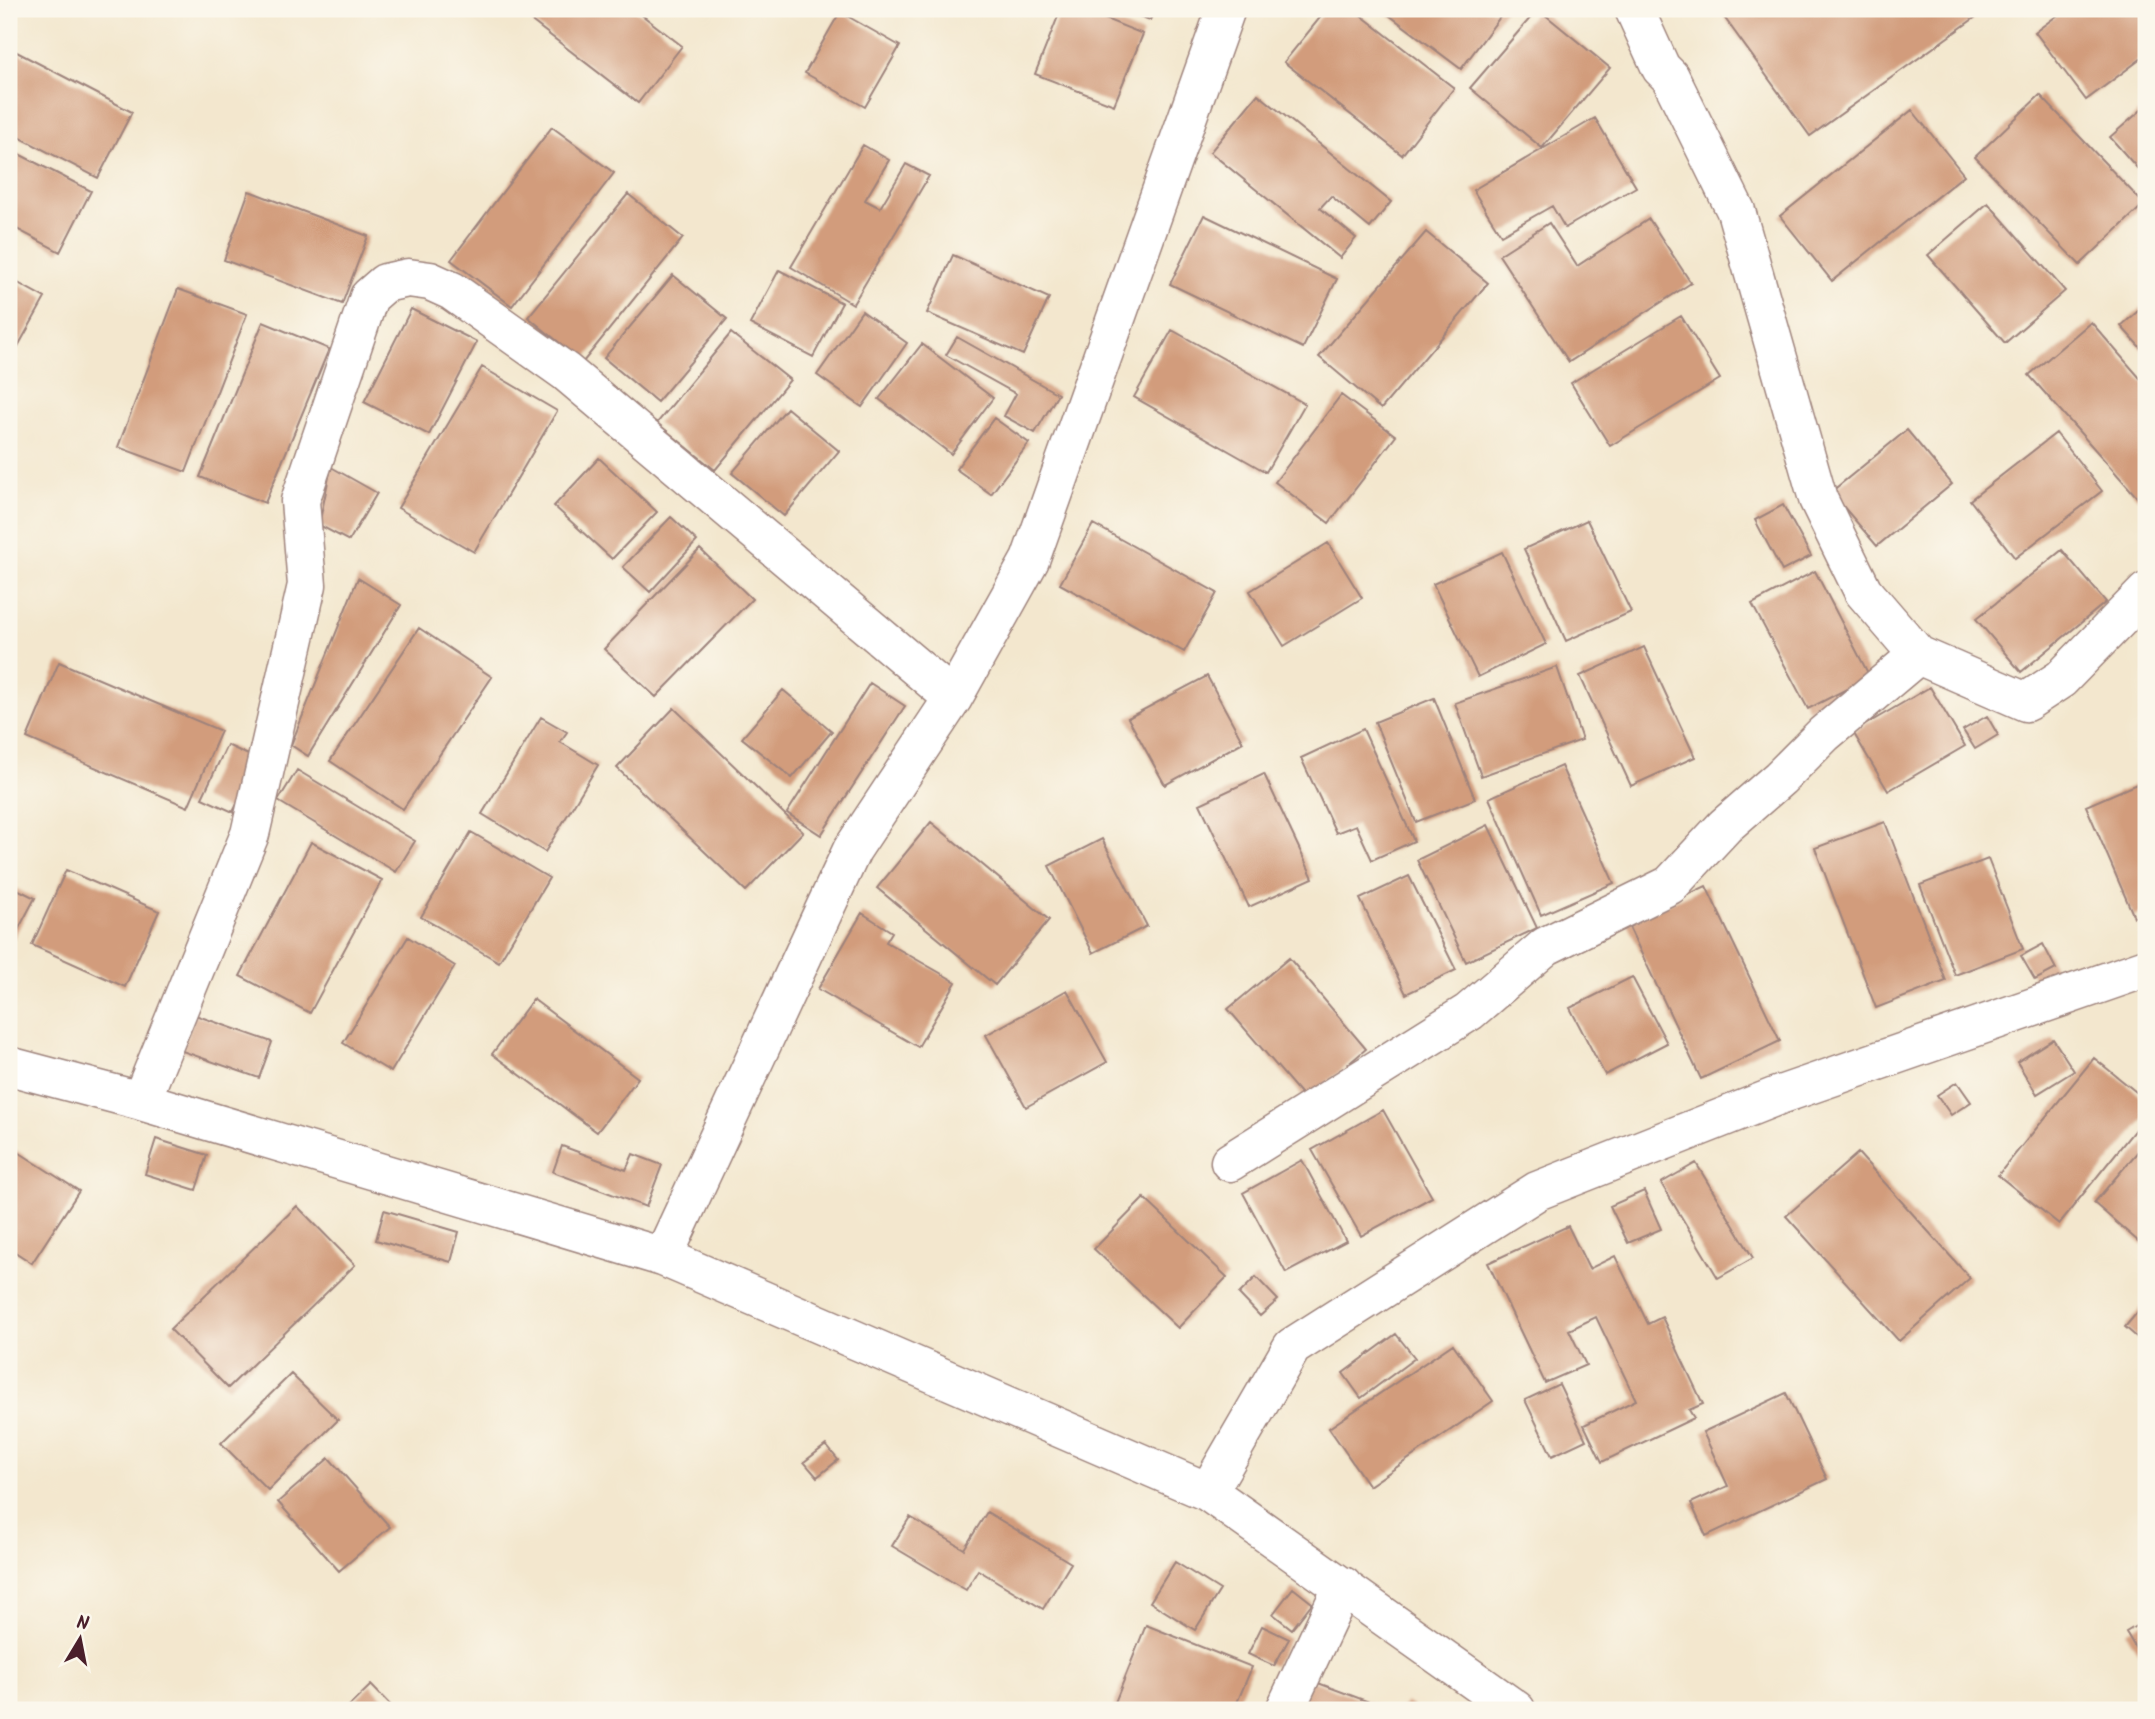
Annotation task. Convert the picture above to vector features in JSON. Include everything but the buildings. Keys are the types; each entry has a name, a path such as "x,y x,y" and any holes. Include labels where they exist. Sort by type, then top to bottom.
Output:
{"street":[{"path":"663,1257 852,849 953,698 1030,560 1226,9"},
{"path":"1634,9 1661,68 1670,77 1736,212 1818,499 1863,590 1918,655 2026,702 2060,679 2146,592"},
{"path":"141,1101 250,834 307,585 300,501 369,297 385,283 408,278 430,281 452,291 566,372 953,698"},
{"path":"1230,1162 1469,1012 1546,946 1670,885 1725,826 1780,778 1824,734 1918,655"},
{"path":"1208,1492 1292,1347 1537,1191 1777,1096 2146,968"},
{"path":"9,1066 141,1101 663,1257 1208,1492 1516,1710"},
{"path":"1286,1710 1343,1586"}]}
